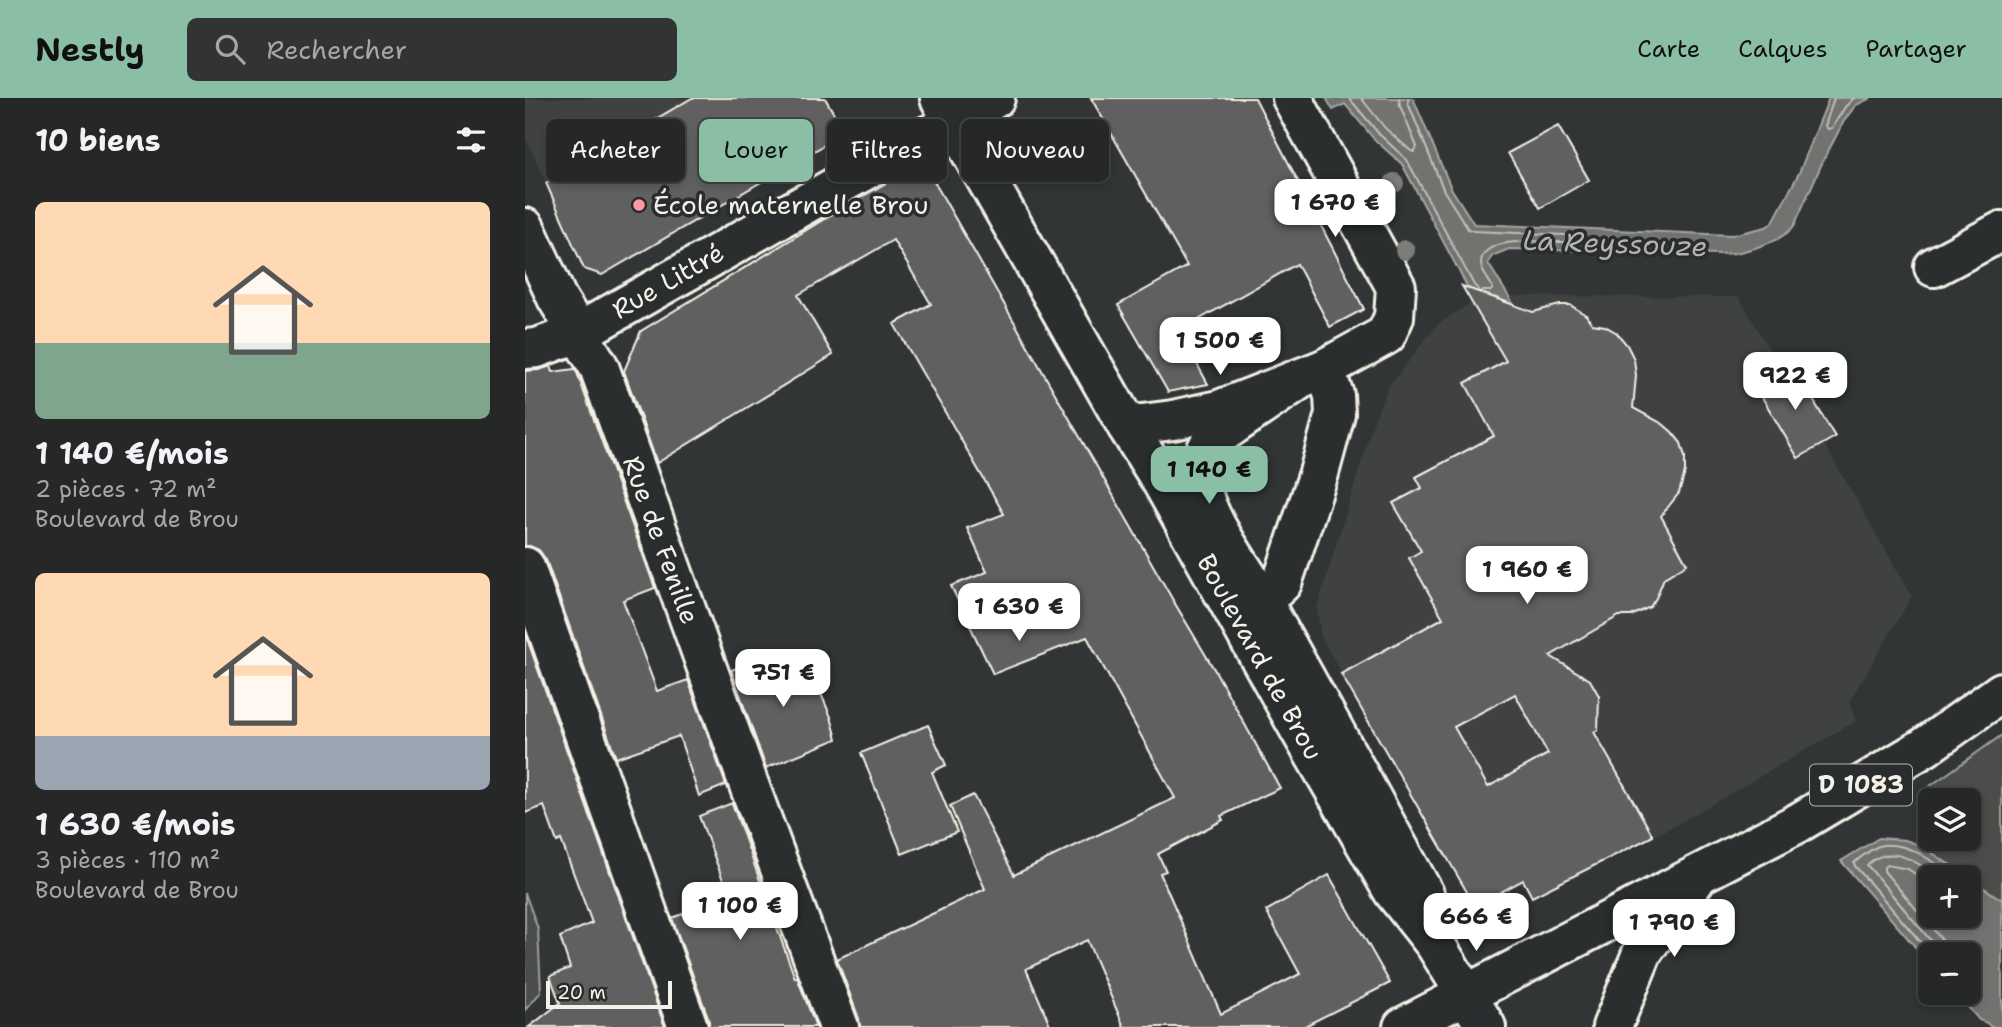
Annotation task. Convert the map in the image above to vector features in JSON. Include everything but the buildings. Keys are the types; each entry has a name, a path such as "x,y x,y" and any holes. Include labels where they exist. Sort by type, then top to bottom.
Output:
{"street":[{"name":"Rue Littré","path":"525,349 537,348 578,333 918,140 948,111 995,98"},
{"path":"1292,98 1396,287 1394,317 1386,335 1312,375 1216,437 1208,445 1202,459 1201,486 1211,516 1262,601 1424,894 1435,944"},
{"name":"Boulevard de Brou","path":"948,111 1393,891 1435,944 1486,1027"},
{"name":"Rue de Fenille","path":"525,228 557,298 599,367 839,1027"},
{"path":"1934,267 2002,231"},
{"path":"1127,426 1219,410 1312,375"},
{"path":"1271,677 1258,615 1262,601 1282,583 1319,473 1335,414 1333,396 1312,375"},
{"path":"525,567 688,1027"},
{"name":"D 1083","path":"1403,1027 1798,822 1925,747 2002,692"},
{"path":"1612,1027 1643,951 1700,873"}],"shaded area":[{"path":"525,98 825,98 837,119 827,119 827,144 813,152 813,119 699,119 699,182 761,182 602,275 584,269 525,136"},
{"path":"1518,296 1739,297 1912,596 1849,702 1856,721 1679,823 1532,897 1523,881 1475,906 1321,637 1317,608 1375,417 1389,386 1438,324 1477,299"},
{"path":"2002,735 2002,900 1981,886 1981,865 1950,865 1929,851 1981,851 1981,788 1930,788"},
{"path":"525,893 538,929 541,992 525,1010"}],"water":[{"name":"La Reyssouze","path":"1326,98 1413,98 1451,188 1474,224 1732,235 1766,227 1773,222 1799,173 1829,98 1871,98 1856,105 1844,121 1794,226 1776,240 1736,253 1720,254 1509,249 1492,256 1488,263 1514,305 1495,297 1477,299 1469,290 1402,164 1374,139 1345,104 1333,110"},
{"path":"1879,838 1905,840 1918,844 1918,851 1929,851 1950,865 1918,865 1918,928 1981,928 1981,886 2002,900 2002,1027 1991,1027 1979,1020 1966,1005 1981,1005 1981,942 1918,942 1918,950 1841,861"}],"place":[{"name":"École maternelle Brou","path":"639,205"}]}
